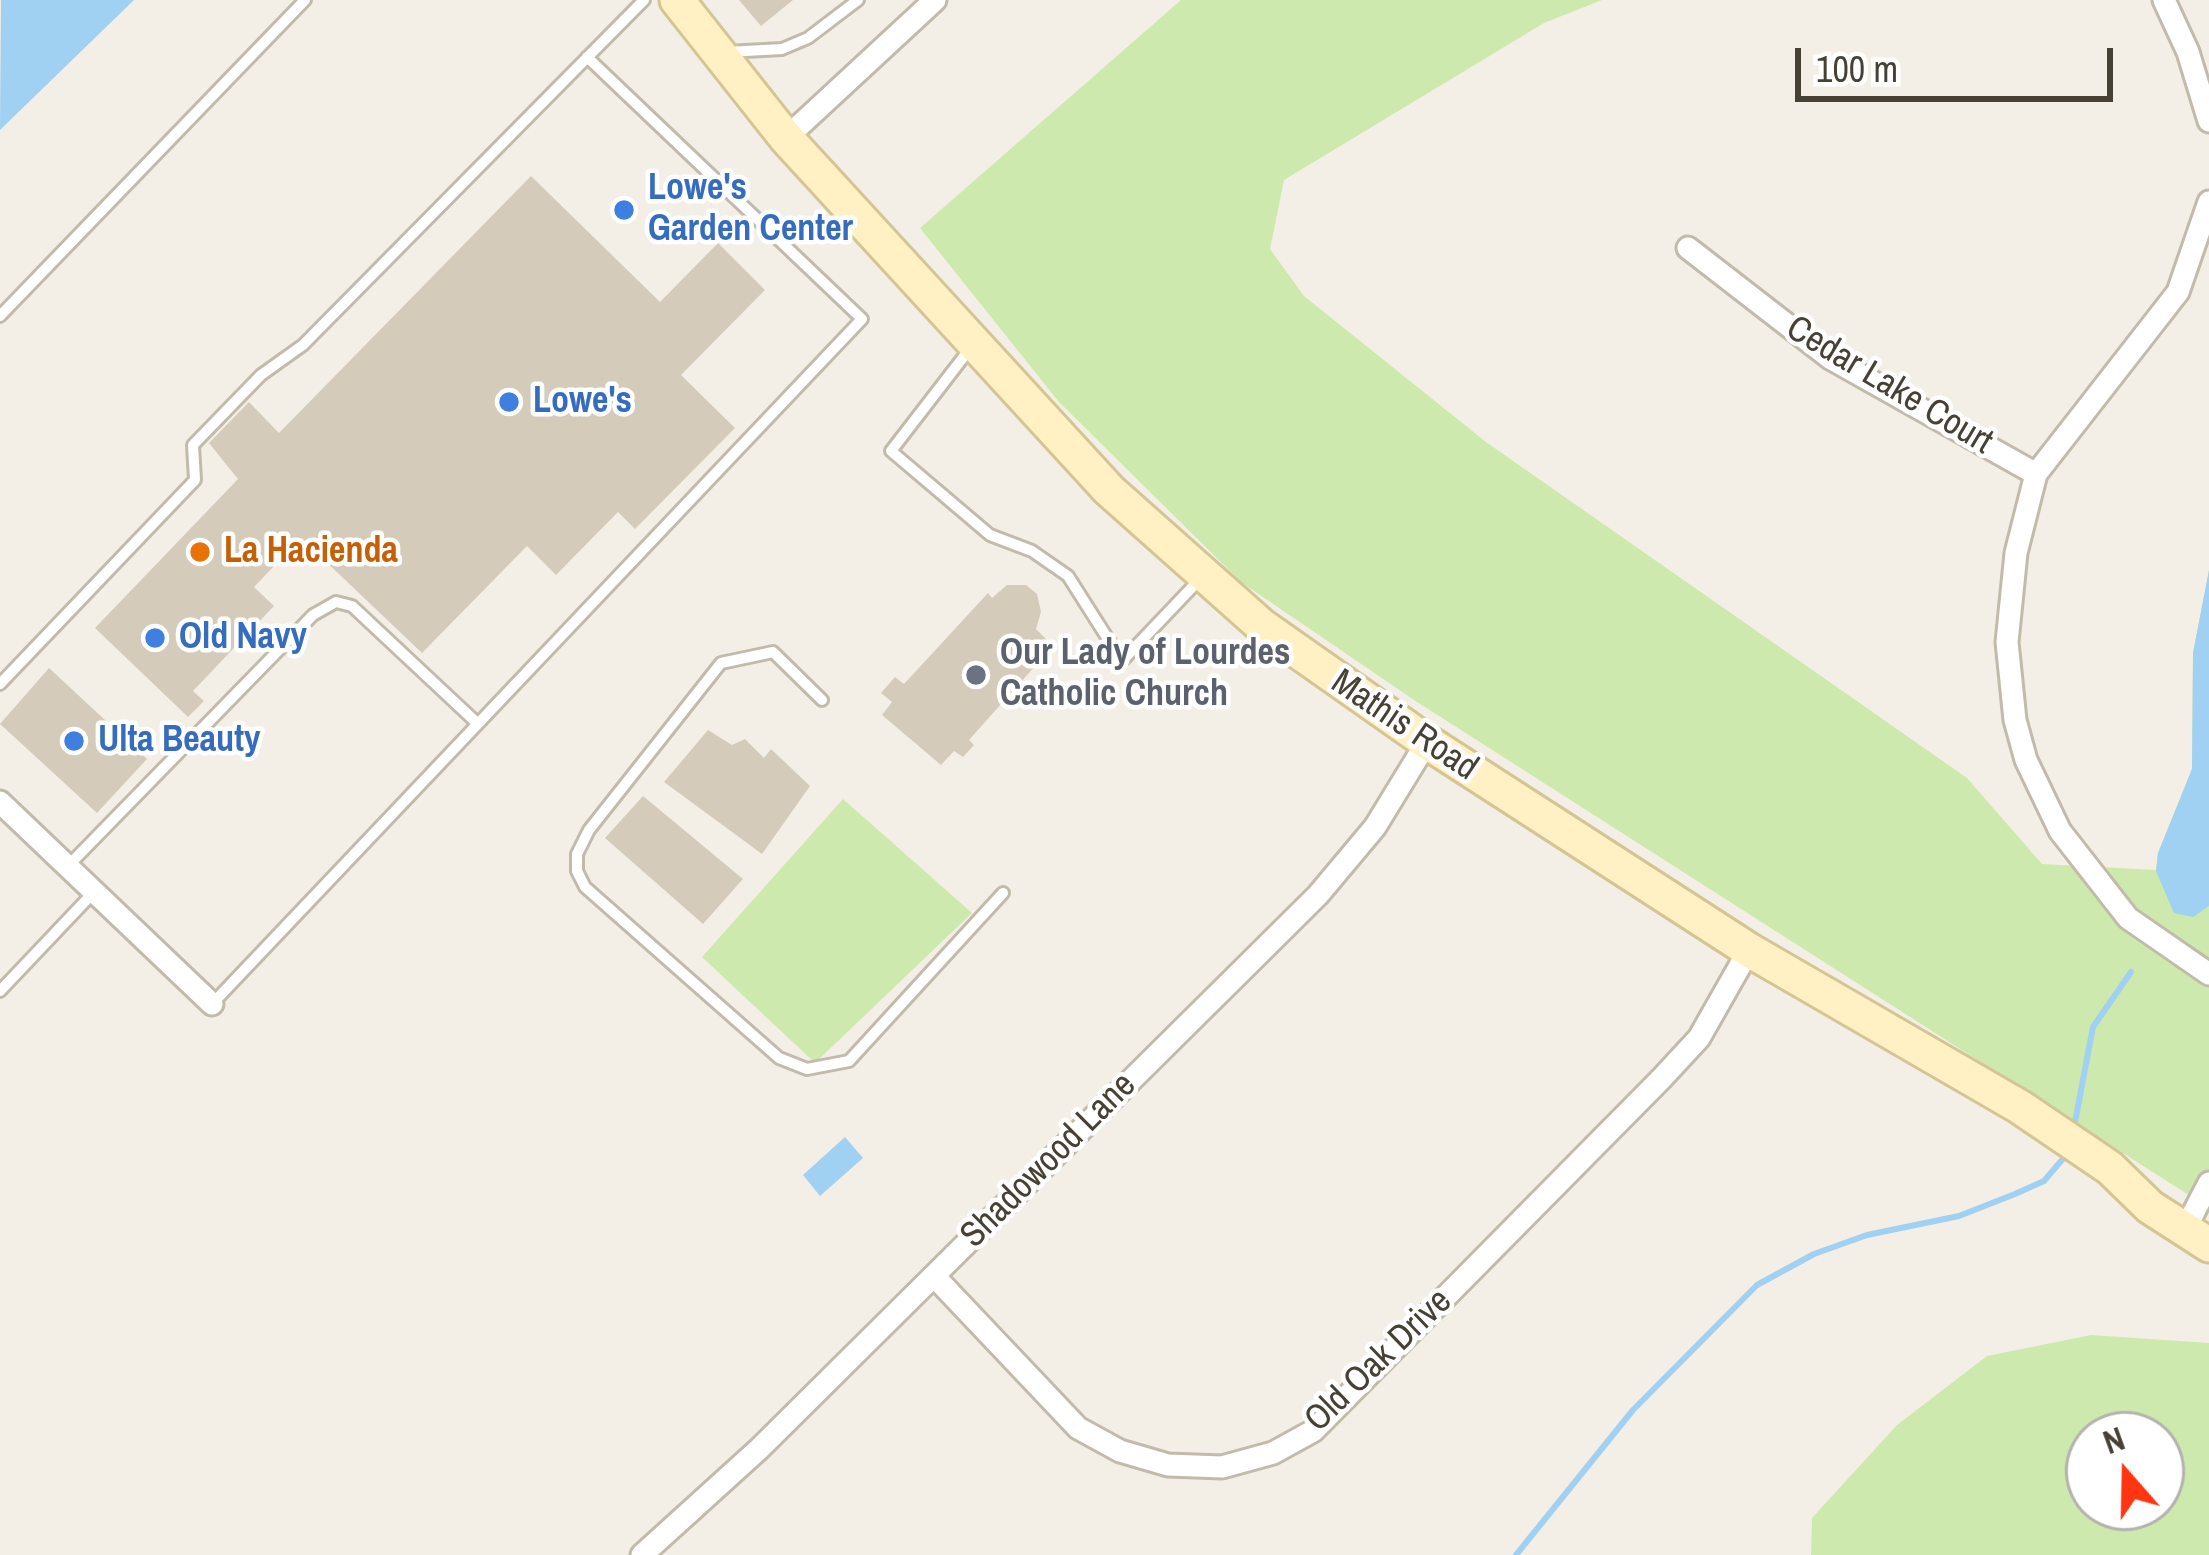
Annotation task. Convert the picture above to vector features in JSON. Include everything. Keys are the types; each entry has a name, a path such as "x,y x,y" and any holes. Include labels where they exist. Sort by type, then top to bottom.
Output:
{"street":[{"name":"Mathis Road","path":"677,0 786,138 1109,490 1202,577 1328,676 1427,742 1749,950 2020,1107 2110,1168 2150,1207 2197,1237"},
{"path":"786,138 935,0"},
{"path":"2164,0 2188,52 2209,121"},
{"path":"2209,202 2192,265 2178,292 2036,474 2016,553 2006,642 2015,720 2026,760 2060,831 2105,894 2166,947 2209,974"},
{"name":"Cedar Lake Court","path":"1688,248 1830,358 2036,474"},
{"name":"Shadowood Lane","path":"642,1555 934,1276 1318,895 1375,827 1427,742"},
{"path":"0,802 212,1004"},
{"name":"Old Oak Drive","path":"934,1276 1078,1427 1120,1450 1168,1465 1222,1467 1273,1453 1313,1431 1662,1078 1699,1038 1749,950"},
{"path":"2197,1237 2209,1183"}],"lane":[{"path":"0,316 304,0"},
{"path":"0,684 195,480 193,445 261,375 303,345 644,0"},
{"path":"718,52 782,49 808,38 858,0"},
{"path":"212,1004 862,319 587,57"},
{"path":"974,344 891,451 990,535 1032,551 1068,576 1122,661 1202,577"},
{"path":"67,867 314,615 336,602 352,606 477,723"},
{"path":"822,700 773,652 721,663 589,830 577,854 577,871 585,887 779,1058 807,1069 849,1061 1003,893"},
{"path":"0,991 93,893"}],"green space":[{"path":"1181,0 1602,0 1544,23 1284,180 1270,249 1304,296 1486,442 1967,778 2042,864 2156,870 2158,853 2192,769 2193,653 2209,570 2209,1208 1414,700 1241,582 1059,402 920,228"},
{"path":"843,799 972,913 815,1063 702,957"},
{"path":"2091,1335 2209,1343 2209,1555 1811,1555 1812,1518 1897,1425 1987,1356"}],"water":[{"path":"1,0 134,0 0,130"},
{"path":"2209,570 2209,906 2193,917 2174,913 2156,871 2158,853 2192,769 2193,653"},
{"path":"845,1137 863,1158 820,1196 803,1175"}],"building":[{"path":"739,0 793,0 761,26"},
{"name":"Lowe's","path":"531,176 660,302 718,243 765,290 681,375 735,428 635,529 618,512 556,575 527,546 422,653 301,538 254,587 274,606 193,691 204,701 188,717 95,628 238,479 209,443 249,402 279,433"},
{"name":"Our Lady of Lourdes Catholic Church","path":"1007,585 1026,585 1037,594 1041,612 1036,629 1053,646 969,740 974,745 963,757 954,751 941,765 882,715 892,702 881,693 895,677 904,684 988,593 992,598"},
{"name":"Ulta Beauty","path":"49,668 147,759 97,813 0,724"},
{"path":"708,730 732,745 745,739 764,758 771,749 810,786 762,854 664,782"},
{"path":"643,796 743,879 703,924 605,838"}],"waterway":[{"path":"2075,1122 2093,1027 2131,972"},
{"path":"1516,1555 1633,1410 1757,1285 1814,1254 1867,1235 1959,1216 2015,1194 2044,1181 2067,1154"}],"place":[{"name":"Lowe's Garden Center","path":"624,210"},
{"name":"Lowe's","path":"509,402"},
{"name":"La Hacienda","path":"200,552"},
{"name":"Old Navy","path":"155,638"},
{"name":"Our Lady of Lourdes Catholic Church","path":"976,675"},
{"name":"Ulta Beauty","path":"74,741"}]}
